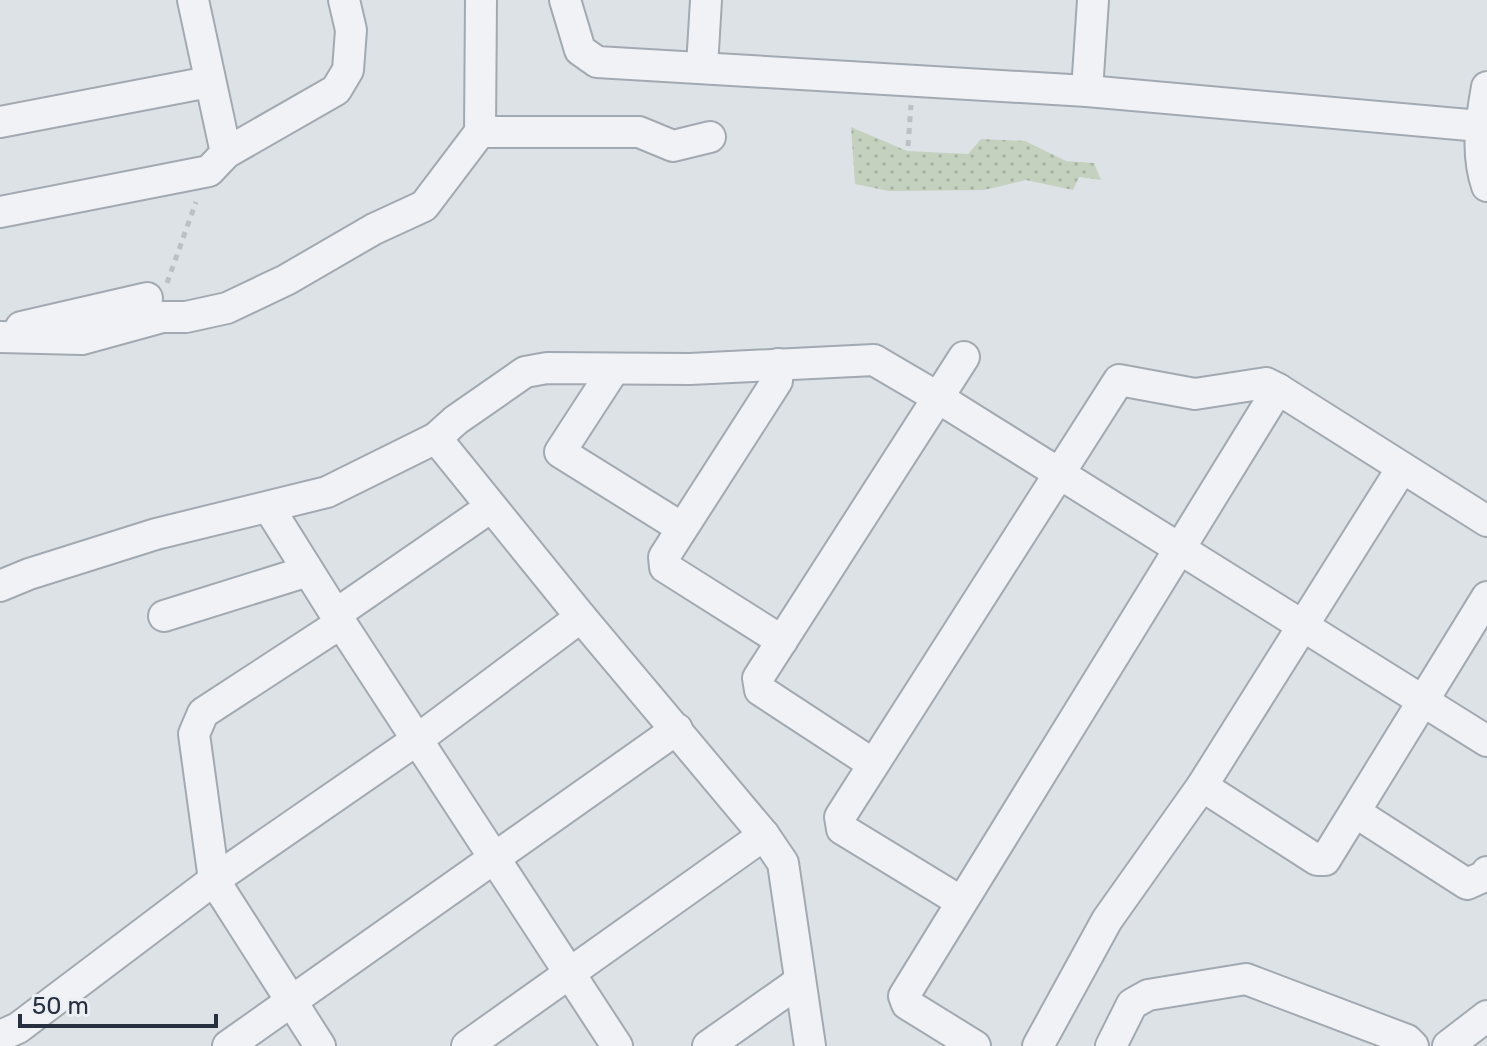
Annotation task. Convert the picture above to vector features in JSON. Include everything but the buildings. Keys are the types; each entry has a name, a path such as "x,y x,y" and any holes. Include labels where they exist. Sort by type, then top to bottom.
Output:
{"street":[{"path":"193,0 209,82 218,162"},
{"path":"0,212 218,162 336,90 348,70 351,30 344,0"},
{"path":"0,334 82,339 162,317 186,317 227,308 286,280 374,229 424,206 480,132 481,0"},
{"path":"565,0 580,50 597,62 1087,91 1480,126"},
{"path":"702,67 706,0"},
{"path":"1087,91 1093,0"},
{"path":"0,122 209,82"},
{"path":"1487,87 1480,126 1483,173 1487,186"},
{"path":"480,132 639,132 673,146 710,137"},
{"path":"0,334 147,298"},
{"path":"873,764 760,690 758,678 964,357"},
{"path":"0,586 156,534 327,492 436,438 456,420 525,372 547,368 690,369 874,360 1487,741"},
{"path":"778,364 777,381 664,557 665,567 782,641"},
{"path":"614,369 560,452 682,528"},
{"path":"960,901 842,829 840,817 1119,380 1195,394 1266,383 1487,521"},
{"path":"975,1046 907,1004 904,996 1278,389"},
{"path":"436,438 764,835 783,863 810,1046"},
{"path":"1038,1046 1107,920 1202,786 1402,468"},
{"path":"320,1046 214,880 194,734 203,713 491,507"},
{"path":"269,508 617,1046"},
{"path":"164,616 308,571"},
{"path":"1202,786 1317,860 1325,860 1487,597"},
{"path":"16,1037 214,880 418,739 581,617"},
{"path":"228,1046 677,729"},
{"path":"1355,812 1467,884 1485,876 1487,872"},
{"path":"467,1046 764,835"},
{"path":"1111,1046 1132,1004 1148,995 1246,979 1407,1040 1413,1046"},
{"path":"708,1046 799,982"},
{"path":"1448,1046 1487,1016"}],"path":[{"path":"908,146 913,80"},
{"path":"147,298 166,285 218,162"}],"green space":[{"path":"851,127 907,151 968,154 981,139 1025,141 1066,161 1094,163 1101,180 1079,177 1073,190 1026,180 984,190 889,191 855,184"}]}
